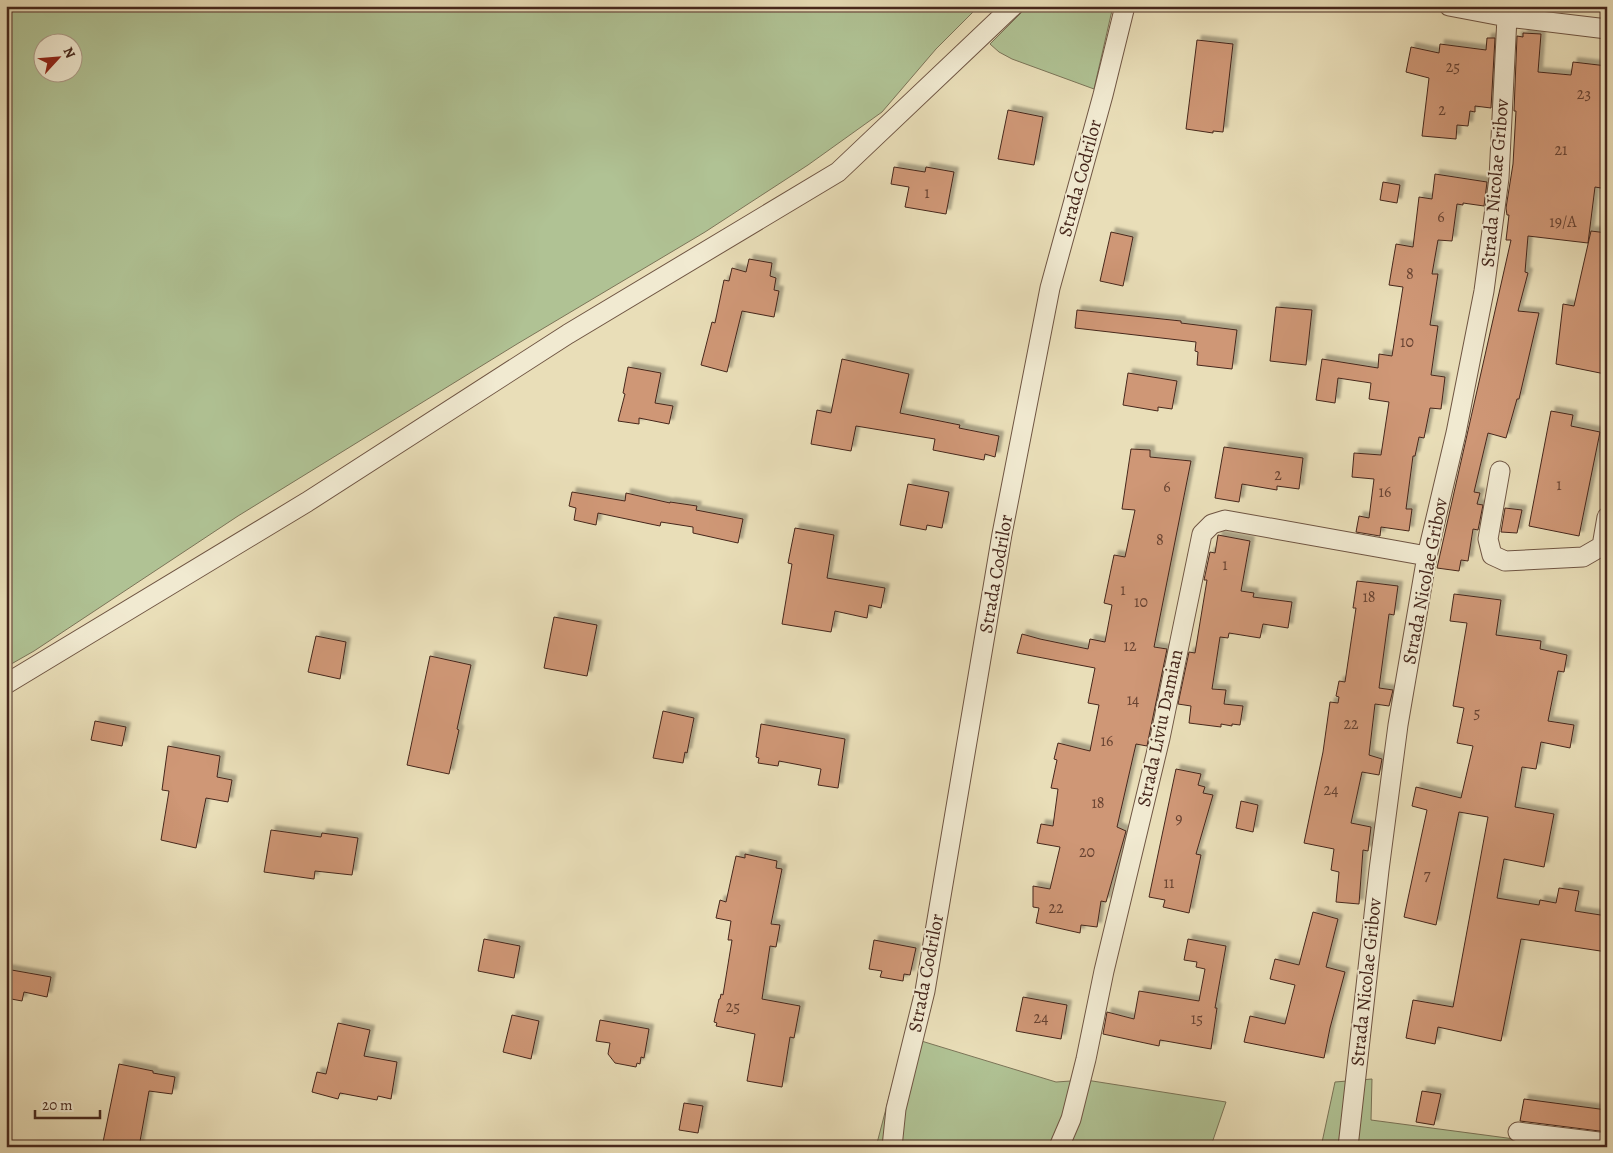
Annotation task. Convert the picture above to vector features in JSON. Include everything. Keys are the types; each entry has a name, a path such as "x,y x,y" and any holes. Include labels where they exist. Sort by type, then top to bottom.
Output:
{"street":[{"path":"6,684 307,502 568,334 838,172 1013,6"},
{"name":"Strada Codrilor","path":"892,1147 896,1109 925,991 1002,534 1050,288 1103,95 1125,6"},
{"path":"1449,6 1508,17 1607,29"},
{"name":"Strada Nicolae Gribov","path":"1348,1147 1396,735 1427,556 1456,433 1484,291 1499,178 1508,17"},
{"path":"1500,471 1488,540 1492,555 1506,561 1584,557 1602,546 1607,517"},
{"name":"Strada Liviu Damian","path":"1059,1147 1071,1119 1086,1059 1104,971 1160,738 1202,534 1212,524 1225,520 1427,556"},
{"path":"1518,1132 1607,1143"}],"green space":[{"path":"6,6 979,6 936,49 882,112 808,165 705,232 517,344 238,516 34,651 6,667"},
{"path":"1028,6 1113,6 1094,89 1012,59 999,52 990,44"},
{"path":"905,1036 1056,1082 1086,1080 1226,1102 1212,1143 1223,1147 876,1147"},
{"path":"1372,1079 1371,1120 1575,1147 1321,1147 1335,1082"}],"building":[{"path":"1523,33 1541,34 1538,72 1571,75 1573,62 1607,66 1607,189 1595,187 1588,243 1528,236 1525,272 1528,273 1518,311 1539,313 1519,399 1517,399 1506,438 1488,433 1474,492 1480,493 1477,504 1483,505 1478,530 1473,529 1468,561 1461,560 1459,571 1437,568 1511,240 1506,240 1509,215 1507,215 1506,208 1513,164 1517,36 1523,37"},
{"path":"1487,38 1495,38 1491,108 1475,106 1475,112 1470,111 1468,126 1457,125 1456,139 1422,136 1429,78 1406,72 1411,47 1439,53 1440,44 1486,50"},
{"path":"1197,40 1233,44 1223,132 1213,131 1213,133 1186,129"},
{"path":"1008,110 1043,117 1034,165 998,159"},
{"path":"894,167 925,172 926,167 954,172 946,214 905,207 909,187 891,184"},
{"path":"1435,174 1487,182 1484,206 1457,204 1452,241 1438,240 1432,274 1438,274 1430,325 1438,326 1431,375 1445,377 1441,409 1430,408 1424,438 1419,437 1415,456 1413,456 1406,509 1412,509 1409,531 1381,527 1380,536 1356,532 1359,516 1369,518 1374,479 1352,477 1354,453 1381,455 1389,402 1369,399 1371,383 1338,378 1335,403 1316,400 1322,359 1378,368 1379,354 1392,356 1403,287 1389,285 1396,244 1413,247 1419,197 1432,199"},
{"path":"1383,182 1400,185 1397,203 1380,200"},
{"path":"1591,231 1607,233 1607,365 1605,374 1556,364 1563,304 1574,306"},
{"path":"1111,232 1133,237 1123,286 1100,281"},
{"path":"749,259 772,263 770,276 776,278 774,290 779,291 774,317 742,311 727,372 701,365 712,322 715,323 724,280 729,281 732,268 746,272"},
{"path":"1276,307 1312,310 1306,365 1270,361"},
{"path":"1077,310 1181,321 1181,323 1237,330 1232,369 1197,365 1198,352 1195,351 1196,342 1075,328"},
{"path":"842,359 909,374 900,413 960,425 959,428 999,436 995,457 985,454 984,460 933,450 935,439 856,426 851,451 811,444 817,410 831,413"},
{"path":"628,367 661,373 655,403 673,406 669,424 639,418 639,424 618,421 625,394 623,393"},
{"path":"1128,373 1177,381 1172,409 1158,407 1158,411 1123,405"},
{"path":"1551,411 1573,415 1571,426 1600,432 1579,536 1529,526"},
{"path":"1224,447 1303,458 1299,489 1277,486 1277,490 1242,484 1239,502 1215,498"},
{"path":"1131,449 1150,450 1150,457 1191,461 1154,647 1167,649 1147,746 1136,744 1117,827 1126,831 1106,902 1101,901 1097,927 1081,925 1080,933 1036,923 1039,908 1033,907 1033,886 1050,889 1060,847 1037,843 1041,824 1053,826 1058,789 1051,788 1057,760 1054,759 1058,743 1090,751 1099,705 1088,703 1095,668 1017,653 1022,634 1088,649 1090,639 1105,642 1112,605 1104,603 1114,555 1125,557 1135,510 1122,509"},
{"path":"908,484 949,492 942,528 927,525 926,530 900,525"},
{"path":"572,492 625,501 626,493 670,503 697,506 696,510 743,519 738,543 693,533 693,527 661,522 660,526 598,513 596,525 574,520 576,508 569,506"},
{"path":"1505,508 1522,510 1517,533 1501,532"},
{"path":"795,528 834,535 827,578 885,588 881,608 869,605 867,618 835,611 831,632 782,624 792,564 788,563"},
{"path":"1218,535 1250,541 1241,591 1254,593 1253,597 1292,602 1288,628 1263,624 1260,638 1229,633 1228,638 1220,637 1212,689 1226,690 1224,704 1243,706 1240,725 1221,724 1221,727 1189,723 1191,706 1178,704 1189,652 1195,653 1207,580 1204,580 1210,552 1215,553"},
{"path":"1357,581 1398,586 1394,615 1389,614 1379,688 1393,690 1389,706 1375,704 1369,755 1382,759 1379,775 1362,772 1351,823 1371,827 1368,851 1363,850 1359,904 1336,902 1339,872 1331,870 1334,849 1304,843 1323,752 1330,702 1338,703 1339,697 1336,696 1339,681 1345,682 1356,608 1353,608"},
{"path":"1454,594 1501,600 1496,635 1541,641 1540,649 1567,655 1564,672 1558,671 1548,721 1574,725 1570,748 1541,742 1536,769 1522,767 1515,807 1554,814 1544,867 1504,859 1497,898 1539,905 1540,900 1556,903 1559,888 1579,891 1575,911 1607,916 1607,952 1521,939 1501,1041 1438,1027 1435,1044 1406,1038 1413,1000 1453,1007 1488,817 1459,812 1436,925 1404,917 1427,810 1412,806 1416,787 1461,798 1473,746 1457,743 1464,708 1453,706 1467,623 1450,621"},
{"path":"554,617 597,625 587,676 544,668"},
{"path":"316,636 346,642 340,679 308,672"},
{"path":"430,656 471,665 449,774 407,765"},
{"path":"663,711 694,718 687,753 685,752 683,763 653,758"},
{"path":"95,721 126,727 122,746 91,740"},
{"path":"761,724 845,739 838,788 818,785 821,769 779,761 778,766 758,763 759,758 756,757"},
{"path":"168,746 220,756 217,777 232,780 228,802 206,798 196,848 161,840 169,791 162,790"},
{"path":"1176,769 1201,774 1198,785 1205,787 1203,793 1213,795 1196,854 1201,855 1189,913 1163,907 1165,900 1149,897"},
{"path":"1241,801 1258,805 1253,832 1236,828"},
{"path":"271,830 321,837 322,833 358,838 352,875 315,871 314,879 264,872"},
{"path":"745,854 777,861 776,868 782,869 771,924 780,925 776,947 770,946 762,999 800,1006 794,1038 790,1037 782,1087 747,1081 755,1034 716,1026 717,1023 714,1022 719,999 721,994 723,995 732,940 728,940 731,921 716,918 720,900 726,902 736,856 745,858"},
{"path":"1313,912 1338,919 1326,967 1345,972 1324,1058 1244,1042 1250,1016 1285,1024 1295,985 1270,979 1275,959 1299,965"},
{"path":"484,939 520,946 514,978 478,971"},
{"path":"1188,939 1226,946 1215,1008 1217,1008 1211,1049 1160,1040 1159,1046 1103,1034 1107,1012 1134,1019 1139,991 1199,1001 1205,969 1196,967 1197,962 1184,960"},
{"path":"874,940 916,948 910,975 904,974 903,981 880,977 882,971 869,969"},
{"path":"6,969 51,977 47,997 24,992 22,1001 6,998"},
{"path":"1023,997 1067,1005 1061,1039 1016,1031"},
{"path":"512,1015 539,1021 531,1059 503,1052"},
{"path":"600,1020 649,1029 644,1058 641,1057 640,1064 637,1063 636,1067 615,1063 608,1054 610,1043 596,1041"},
{"path":"338,1023 370,1030 364,1056 397,1062 391,1099 378,1096 377,1100 340,1093 338,1099 312,1092 317,1072 326,1074"},
{"path":"119,1064 175,1077 172,1094 149,1091 139,1147 109,1147 110,1144 103,1142"},
{"path":"1422,1091 1441,1094 1434,1125 1416,1122"},
{"path":"1524,1099 1607,1110 1607,1132 1520,1121"},
{"path":"684,1103 703,1106 698,1133 679,1130"}]}
